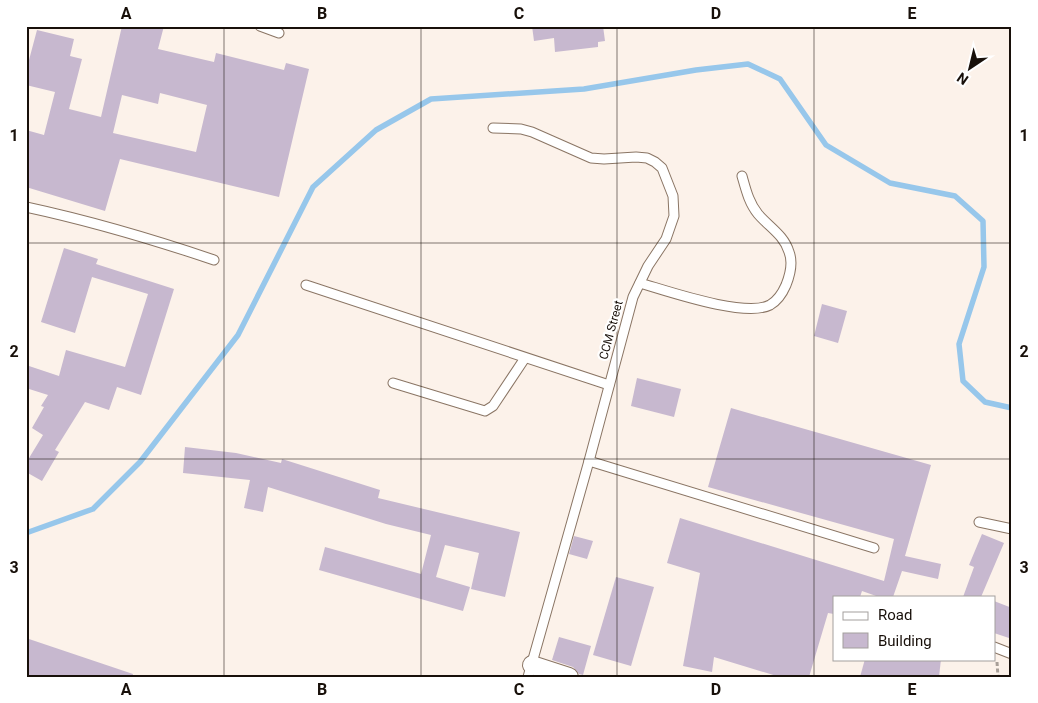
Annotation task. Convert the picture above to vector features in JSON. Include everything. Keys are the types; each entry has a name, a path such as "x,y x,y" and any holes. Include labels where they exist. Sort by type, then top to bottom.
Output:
{"street":[{"path":"530,671 569,677"}],"lane":[{"path":"260,26 278,33"},
{"name":"CCM Street","path":"493,128 521,129 532,132 591,158 648,158 662,168 672,196 674,216 666,239 648,266 633,297 530,671"},
{"path":"640,283 732,307 755,309 770,305 782,294 791,275 790,253 783,239 760,216 750,202 742,176"},
{"path":"26,206 138,235 214,260"},
{"path":"306,285 609,385"},
{"path":"393,383 485,411 493,406 525,358"},
{"path":"589,461 874,548"},
{"path":"979,522 1012,529"},
{"path":"996,648 1012,654"}],"building":[{"path":"122,26 164,26 158,49 214,62 216,53 284,70 286,63 309,69 279,197 120,159 105,211 26,187 26,130 44,135 55,92 26,85 26,59 29,60 37,30 74,39 70,56 82,59 69,109 101,117","holes":["160,93 207,105 196,152 113,133 122,95 158,104"]},
{"path":"532,26 603,26 605,41 598,42 598,47 555,52 554,38 534,41"},
{"path":"64,248 98,259 96,264 174,289 141,395 117,387 109,410 85,402 55,450 59,452 42,481 26,472 26,463 43,435 32,428 44,407 41,406 48,395 26,388 26,365 59,376 66,350 125,367 148,294 92,277 75,333 41,322"},
{"path":"822,304 847,311 838,343 814,336"},
{"path":"637,378 681,389 674,417 631,406"},
{"path":"731,408 931,465 905,556 941,564 938,579 902,571 893,596 876,596 862,591 860,596 833,596 833,614 828,613 809,677 780,677 714,657 712,672 683,666 700,573 667,563 680,518 884,581 894,539 708,487"},
{"path":"185,447 236,453 281,463 282,459 380,490 378,498 520,532 505,597 471,589 479,553 445,545 436,577 470,587 463,611 319,570 325,547 421,574 431,535 386,524 268,487 263,512 244,508 250,480 183,473"},
{"path":"982,534 1004,543 981,596 963,596 974,567 969,565"},
{"path":"574,536 593,541 587,559 569,554"},
{"path":"616,577 654,587 631,666 593,655"},
{"path":"996,602 1012,608 1012,639 996,634"},
{"path":"559,637 591,646 583,675 579,674 573,667 552,660"},
{"path":"26,638 133,674 132,677 26,677"},
{"path":"865,660 941,660 939,677 860,677"}],"waterway":[{"path":"26,533 93,509 140,462 238,335 313,187 376,130 431,99 584,89 696,70 748,64 780,79 826,145 890,183 955,196 983,221 984,267 959,344 963,381 985,402 1012,408"}]}
